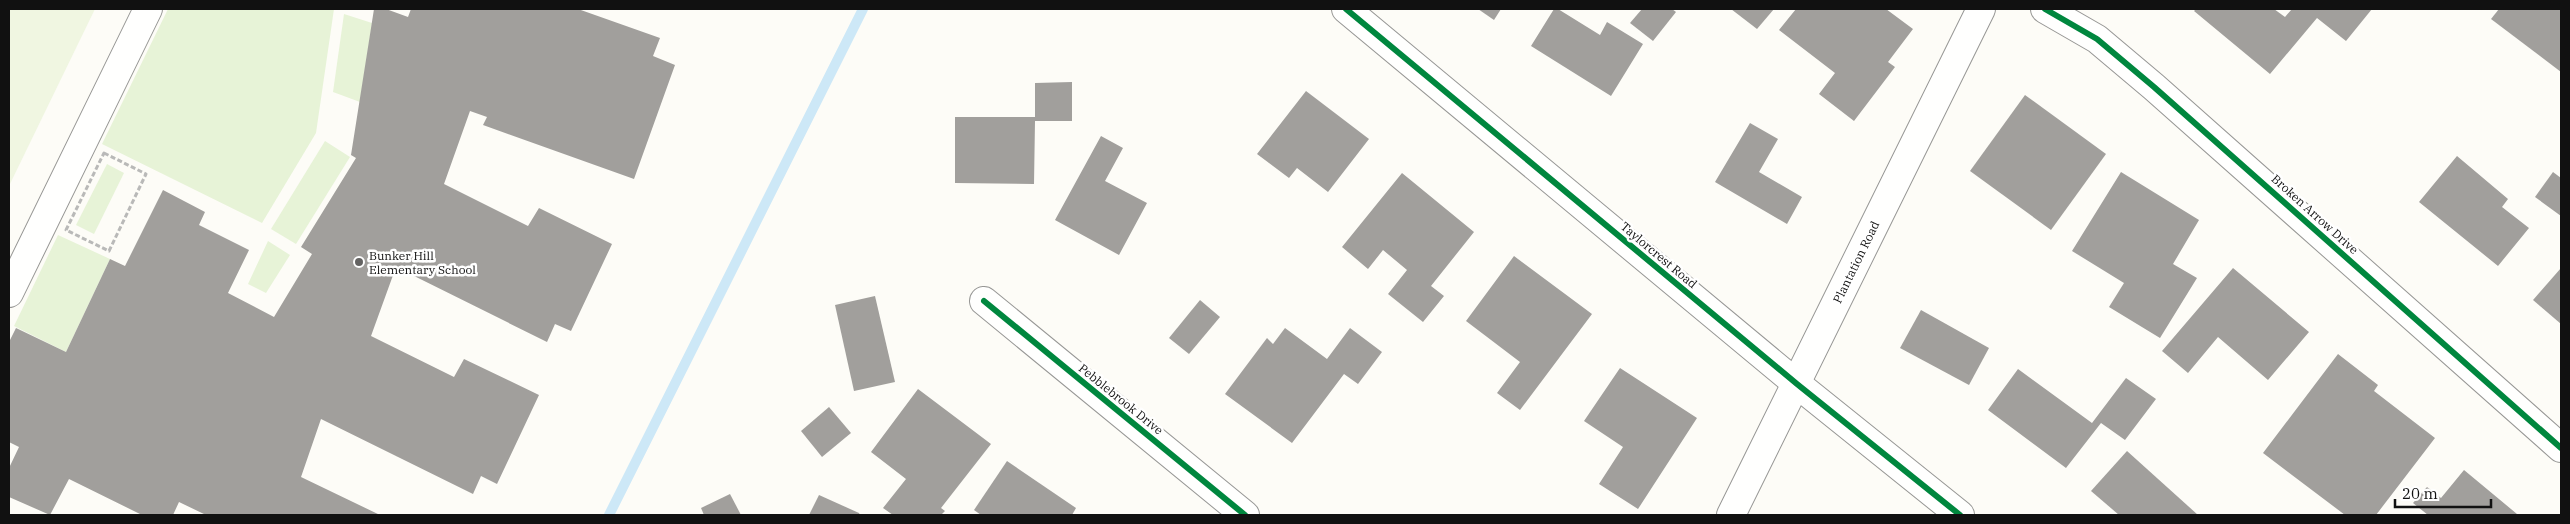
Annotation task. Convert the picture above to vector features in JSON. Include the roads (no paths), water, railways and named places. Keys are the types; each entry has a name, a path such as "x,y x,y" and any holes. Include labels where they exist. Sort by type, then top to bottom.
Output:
{"street":[{"path":"9,293 148,9"},
{"name":"Taylorcrest Road","path":"1346,9 1797,384 1960,515"},
{"name":"Plantation Road","path":"1732,515 1981,9"},
{"name":"Broken Arrow Drive","path":"2045,9 2097,39 2154,87 2561,448"},
{"name":"Pebblebrook Drive","path":"984,301 1245,515"}],"waterway":[{"path":"609,515 863,9"}],"place":[{"name":"Bunker Hill Elementary School","path":"359,262"}]}
